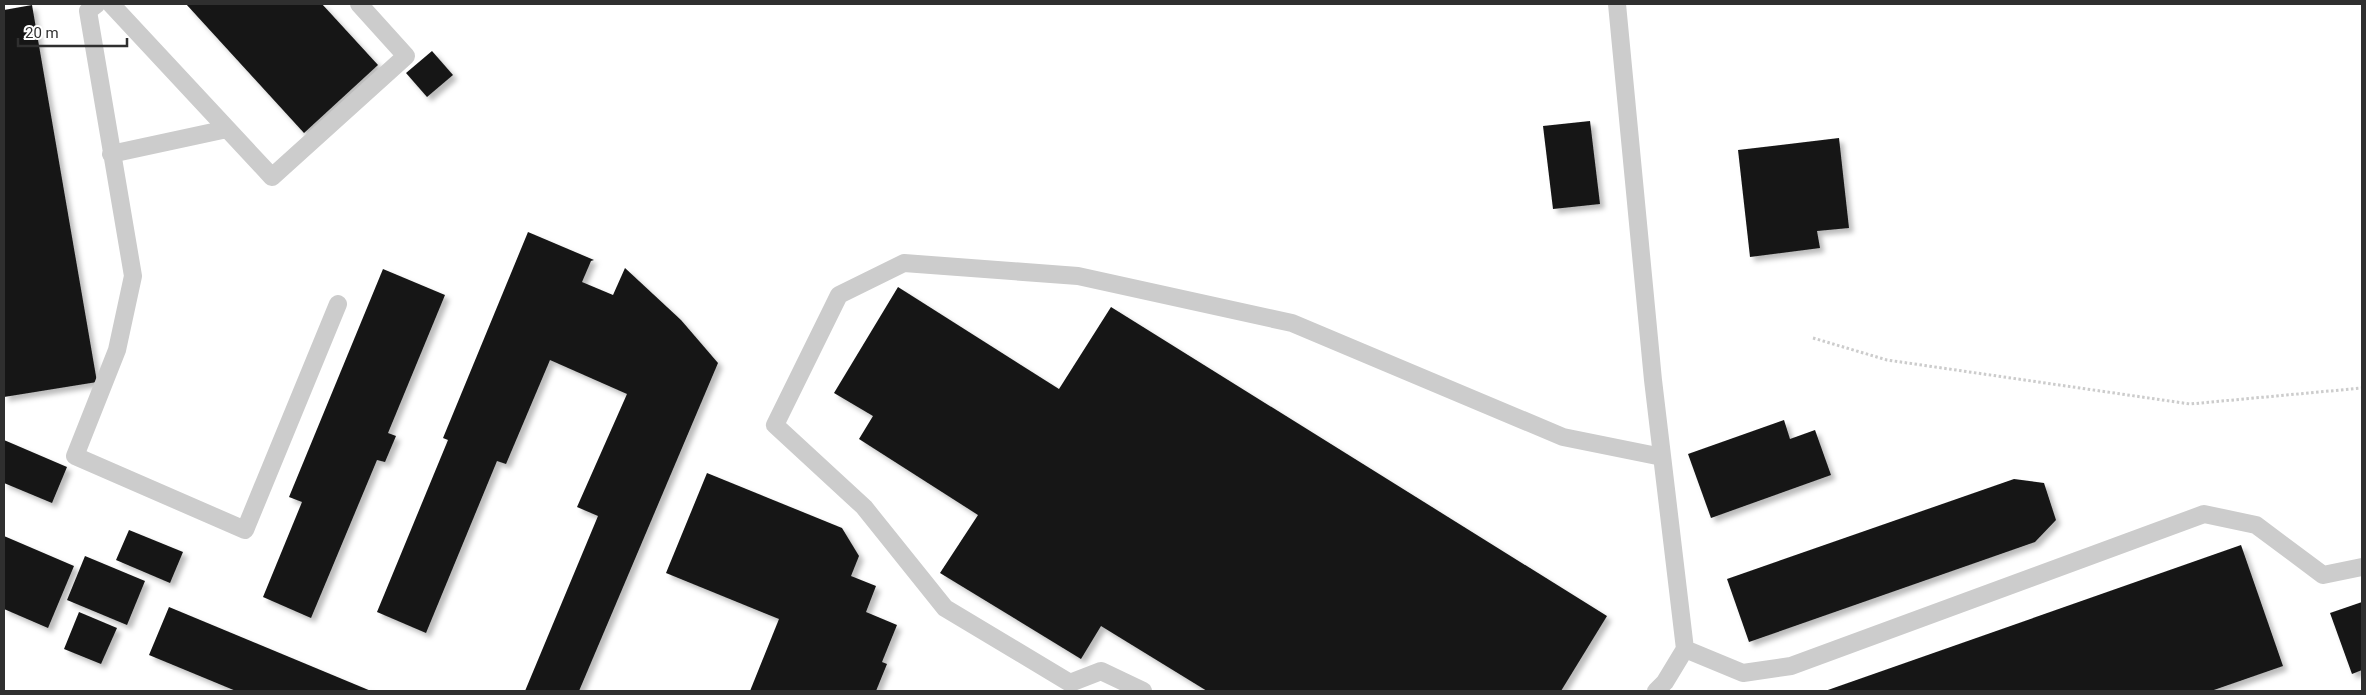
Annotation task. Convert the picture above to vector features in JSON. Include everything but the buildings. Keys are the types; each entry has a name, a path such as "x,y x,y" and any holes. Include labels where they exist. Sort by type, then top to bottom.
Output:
{"lane":[{"path":"97,4 88,12 133,276 116,350 75,456 245,530 338,304"},
{"path":"111,4 272,177 406,56 359,4"},
{"path":"1617,4 1653,380 1685,649 1665,682 1656,691"},
{"path":"111,154 227,129"},
{"path":"1143,691 1101,671 1070,682 945,608 864,507 776,426 839,295 904,263 1078,276 1292,323 1563,437 1662,457"},
{"path":"1685,649 1743,673 1791,666 2204,514 2256,525 2323,575 2362,567"}],"path":[{"path":"1813,338 1886,360 2190,404 2362,388"}]}
